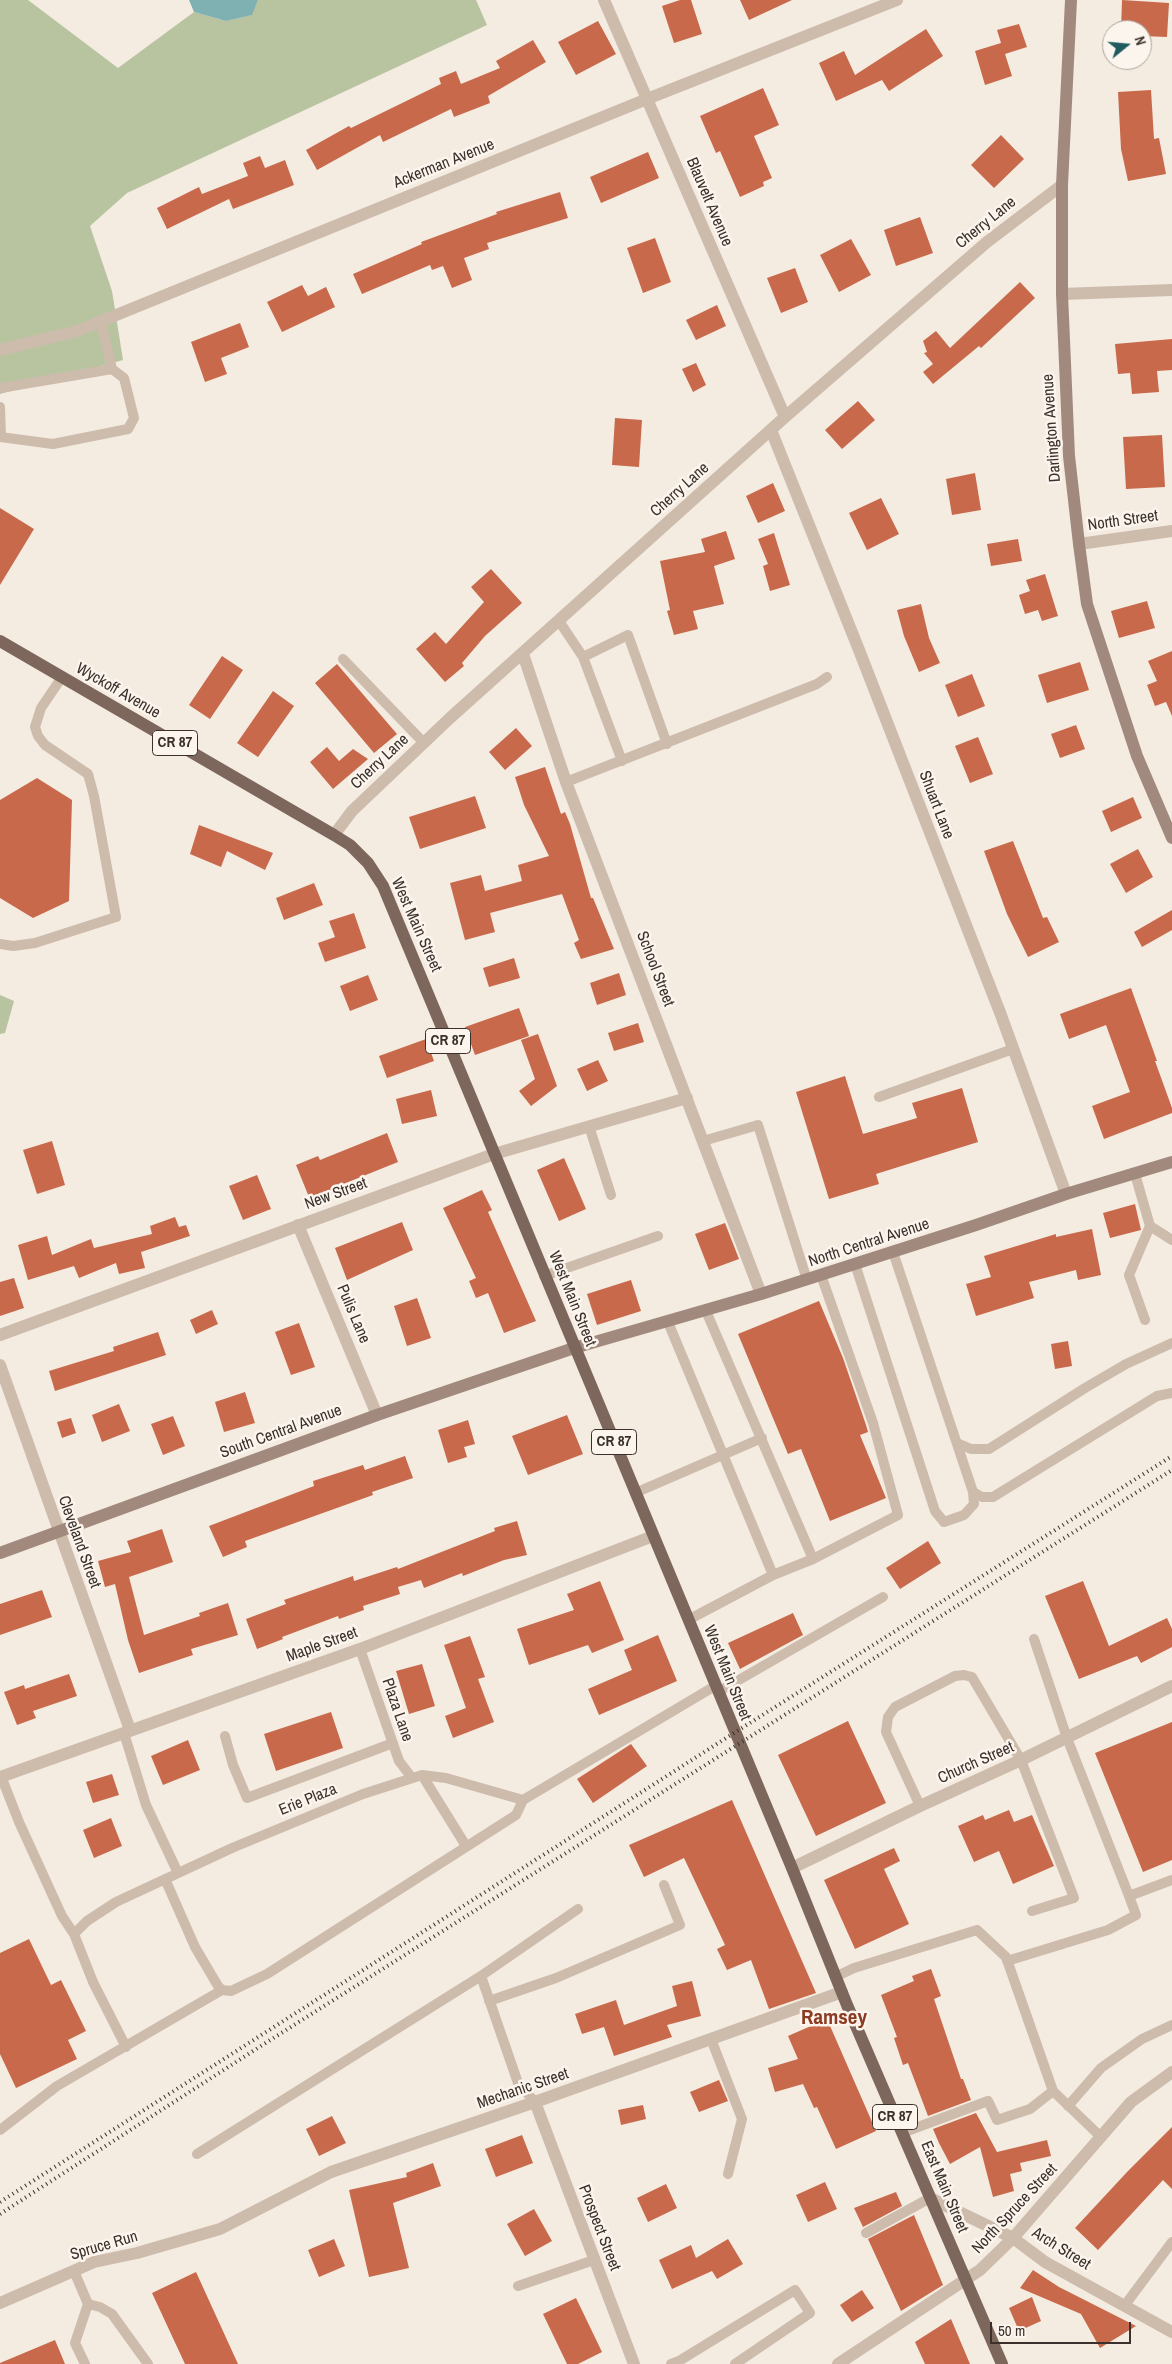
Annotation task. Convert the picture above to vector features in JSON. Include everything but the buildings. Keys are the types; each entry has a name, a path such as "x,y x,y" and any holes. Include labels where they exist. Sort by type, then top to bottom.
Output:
{"main road":[{"name":"Darlington Avenue","path":"1071,0 1062,185 1062,294 1068,456 1087,604 1138,756 1172,838"},
{"name":"Wyckoff Avenue","path":"0,641 350,845"},
{"name":"West Main Street","path":"350,845 368,863 383,886 752,1774"},
{"name":"North Central Avenue","path":"574,1348 807,1280 1066,1194 1172,1162"},
{"name":"South Central Avenue","path":"0,1553 58,1530 377,1415 574,1348"},
{"name":"East Main Street","path":"752,1774 835,1977 1002,2364"}],"street":[{"name":"Blauvelt Avenue","path":"604,0 785,417"},
{"name":"Ackerman Avenue","path":"0,350 78,331 647,99 897,0"},
{"name":"Cherry Lane","path":"334,835 352,811 424,743 785,417 987,242 1062,185"},
{"path":"1062,294 1172,290"},
{"name":"Shuart Lane","path":"771,430 1013,1049 1066,1194"},
{"name":"North Street","path":"1079,544 1172,530"},
{"name":"School Street","path":"523,654 566,782 761,1294"},
{"name":"New Street","path":"0,1335 494,1154 687,1098"},
{"name":"Pulis Lane","path":"298,1225 377,1415"},
{"name":"Cleveland Street","path":"0,1365 127,1731"},
{"name":"Maple Street","path":"0,1776 360,1649 653,1536"},
{"name":"Church Street","path":"792,1868 1067,1738 1172,1686"},
{"name":"Mechanic Street","path":"220,2229 331,2172 535,2102 842,1992"},
{"name":"North Spruce Street","path":"841,2363 980,2270 1013,2238 1131,2102 1172,2072"},
{"name":"Prospect Street","path":"535,2102 634,2364"},
{"name":"Arch Street","path":"930,2198 1013,2238 1045,2262 1172,2332"},
{"name":"Spruce Run","path":"0,2302 94,2262 137,2253 220,2229"}],"lane":[{"path":"0,406 1,437 53,444 128,429 134,418 124,378 112,369 100,322"},
{"path":"0,388 112,369"},
{"path":"559,621 583,658 622,761"},
{"path":"583,658 628,635 667,744"},
{"path":"343,659 424,743"},
{"path":"566,782 817,684 827,676"},
{"path":"0,944 13,946 35,943 116,917 94,796 88,774 45,745 38,736 35,727 41,708 62,677"},
{"path":"879,1097 1013,1049"},
{"path":"703,1141 758,1125 807,1280"},
{"path":"589,1126 611,1195"},
{"path":"1135,1174 1150,1226 1129,1275 1145,1320"},
{"path":"1150,1226 1172,1240"},
{"path":"544,1276 658,1236"},
{"path":"855,1264 935,1511 944,1522 964,1515 974,1504 973,1492 893,1252"},
{"path":"688,1620 773,1574 813,1558 898,1515 874,1423 821,1275"},
{"path":"706,1311 813,1558"},
{"path":"668,1322 773,1574"},
{"path":"957,1442 971,1449 989,1449 1126,1364 1172,1343"},
{"path":"973,1492 982,1498 993,1497 1157,1396 1172,1393"},
{"path":"635,1492 762,1438"},
{"path":"0,2130 57,2086 126,2048 222,1990 231,1991 267,1974 516,1814 523,1800 883,1597"},
{"path":"1007,1961 1108,1930 1136,1915 1067,1738 1034,1639"},
{"name":"Plaza Lane","path":"360,1649 399,1761 417,1777 466,1846"},
{"path":"920,1806 886,1732 888,1717 895,1707 955,1676 964,1675 972,1677 1021,1760 1074,1898 1032,1910"},
{"name":"Cleveland Street","path":"127,1731 146,1805 178,1873"},
{"path":"225,1736 233,1765 247,1798 393,1743"},
{"path":"0,1776 62,1916 74,1934 93,1982 126,2048"},
{"name":"Erie Plaza","path":"74,1934 116,1902 232,1848 355,1797 417,1777 446,1778 523,1800"},
{"path":"165,1879 195,1948 222,1990"},
{"path":"1129,1896 1172,1880"},
{"path":"489,2000 556,1978 680,1924 664,1884"},
{"path":"197,2154 481,1976 578,1909"},
{"path":"835,1977 854,1968 977,1930 1006,1957 1053,2091 1101,2137"},
{"path":"481,1976 518,2083 535,2102"},
{"path":"1068,2106 1102,2068 1142,2039 1172,2025"},
{"path":"711,2039 742,2119 728,2174"},
{"path":"902,2132 988,2101 997,2120 1030,2109 1053,2091"},
{"path":"866,2233 930,2198"},
{"path":"1125,2305 1172,2242"},
{"path":"518,2286 594,2260"},
{"path":"74,2271 88,2304 75,2343 85,2364"},
{"path":"677,2363 795,2290 810,2313 735,2364"},
{"path":"88,2304 100,2307 112,2314 148,2364"}],"green space":[{"path":"0,0 28,0 118,68 194,12 226,21 251,15 258,0 476,0 487,25 127,193 90,226 112,291 123,360 0,394"},
{"path":"0,995 14,1001 5,1033 0,1034"}],"water":[{"path":"189,0 258,0 252,15 226,21 194,12"}],"railway":[{"path":"0,2202 734,1733 1172,1456"},
{"path":"0,2214 264,2044 1172,1470"}],"district":[{"name":"Ramsey","path":"834,2018"}]}
